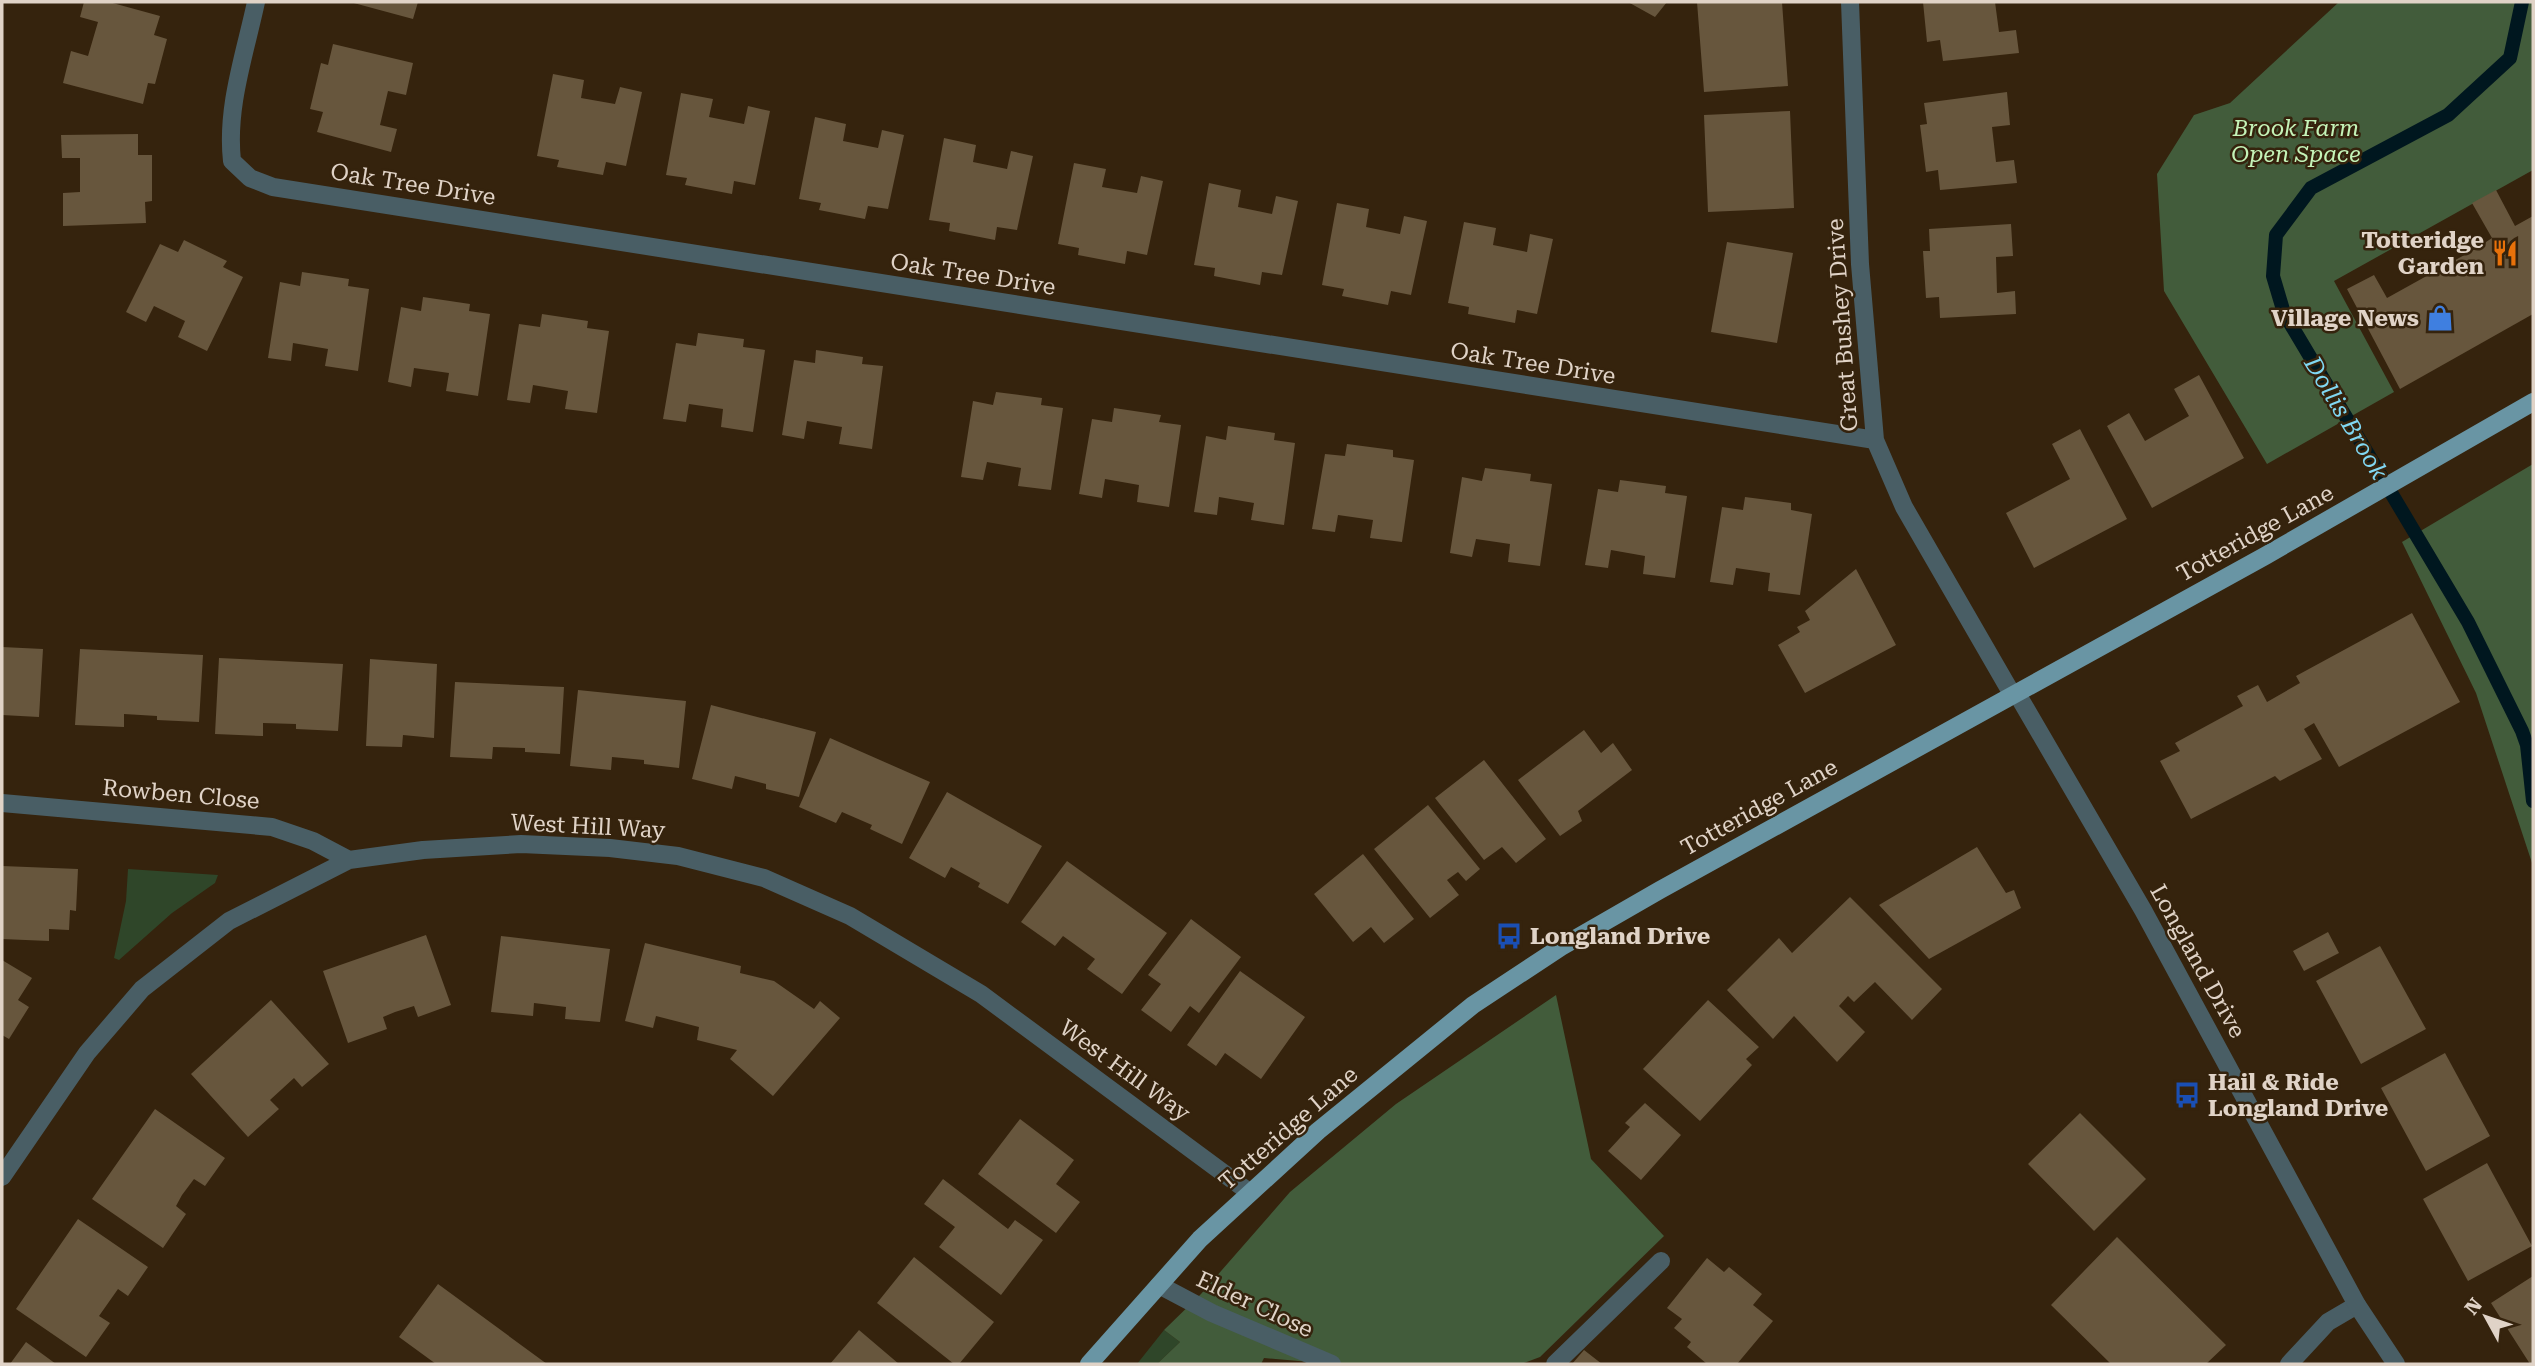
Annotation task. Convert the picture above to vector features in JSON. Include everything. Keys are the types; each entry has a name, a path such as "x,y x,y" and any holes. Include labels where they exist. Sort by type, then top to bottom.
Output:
{"main road":[{"name":"Totteridge Lane","path":"1089,1364 1200,1239 1249,1192 1318,1131 1473,1005 1660,890 2347,509 2533,401"}],"street":[{"name":"Oak Tree Drive","path":"256,2 231,114 229,136 232,161 250,177 273,187 1875,440"},
{"name":"Great Bushey Drive","path":"1850,2 1860,264 1875,440 1904,507 2014,693"},
{"name":"Longland Drive","path":"2014,693 2143,910 2357,1305 2396,1364"},
{"name":"Rowben Close","path":"2,803 272,827 313,841 349,860"},
{"name":"West Hill Way","path":"2,1177 87,1053 142,989 229,920 349,860 423,850 522,844 610,848 678,856 764,878 850,916 981,995 1249,1192"},
{"path":"1555,1364 1661,1261"},
{"name":"Elder Close","path":"1159,1285 1212,1313 1332,1364"},
{"path":"2289,1364 2328,1322 2357,1305"}],"green space":[{"name":"Brook Farm Open Space","path":"2339,2 2533,2 2533,170 2334,281 2394,392 2267,464 2164,291 2157,174 2194,115 2230,103"},
{"path":"2533,464 2533,866 2476,693 2402,542"},
{"path":"128,869 218,875 215,883 172,913 119,960 114,958 126,901"},
{"path":"1556,995 1591,1159 1664,1236 1540,1357 1521,1364 1333,1364 1264,1358 1261,1364 1157,1364 1180,1342 1164,1330 1201,1294 1290,1192 1396,1104"},
{"path":"1164,1330 1180,1342 1157,1364 1137,1364"}],"building":[{"path":"84,2 109,2 160,16 154,35 167,39 155,84 148,83 143,104 63,83 71,51 88,56 98,22 80,17"},
{"path":"350,2 418,2 413,19"},
{"path":"1628,2 1667,2 1655,17"},
{"path":"1697,2 1782,2 1788,86 1704,92"},
{"path":"1923,2 1995,2 1999,32 2016,30 2019,53 1943,61 1940,40 1927,42"},
{"path":"333,44 413,63 406,95 388,91 380,125 397,129 391,152 317,132 323,112 310,109 321,63 328,65"},
{"path":"553,74 584,80 581,98 615,104 620,87 642,92 626,166 606,162 603,175 557,167 559,160 537,156"},
{"path":"2007,92 2010,125 1992,127 1996,162 2014,160 2017,183 1940,190 1938,170 1926,172 1920,125 1927,124 1924,103"},
{"path":"681,93 713,99 709,117 744,124 748,106 770,111 755,185 734,181 732,194 685,185 687,178 666,175"},
{"path":"1790,111 1794,208 1708,212 1704,115"},
{"path":"815,117 846,124 843,141 878,148 882,130 904,135 888,209 868,206 865,219 819,210 821,203 799,199"},
{"path":"138,134 138,155 152,155 152,201 145,202 146,223 63,226 63,193 80,192 80,158 62,158 61,135"},
{"path":"944,138 976,145 973,162 1007,169 1011,151 1033,156 1017,230 997,227 995,240 949,231 950,223 929,220"},
{"path":"1074,163 1106,169 1102,187 1137,193 1141,176 1163,181 1147,255 1127,251 1125,264 1078,255 1079,248 1058,244"},
{"path":"1209,183 1241,190 1238,207 1272,214 1276,196 1298,201 1282,275 1262,272 1260,285 1214,276 1215,268 1194,265"},
{"path":"2496,190 2515,226 2533,216 2533,314 2400,389 2347,289 2374,275 2387,298 2477,248 2492,238 2472,203"},
{"path":"1337,203 1369,209 1366,227 1400,234 1404,216 1427,221 1411,295 1391,291 1388,305 1342,296 1344,289 1322,285"},
{"path":"1464,222 1496,228 1493,245 1527,252 1530,234 1553,239 1537,314 1517,310 1515,323 1468,314 1469,307 1448,303"},
{"path":"2011,224 2013,256 1996,257 1997,293 2015,291 2016,314 1940,318 1939,297 1926,298 1923,251 1930,251 1929,229"},
{"path":"184,240 227,261 223,267 243,277 207,351 178,337 185,321 154,306 146,322 126,312 160,244 178,252"},
{"path":"1727,242 1793,253 1777,343 1711,332"},
{"path":"302,272 349,279 348,286 369,289 358,371 325,366 328,349 293,343 291,361 268,358 280,282 300,286"},
{"path":"423,297 470,304 469,311 490,314 478,396 446,391 449,373 414,368 411,387 388,382 401,307 421,311"},
{"path":"542,314 588,321 587,328 609,331 597,413 565,409 568,391 533,385 530,403 507,400 519,324 540,327"},
{"path":"698,333 744,339 743,347 765,350 753,432 721,427 723,409 689,404 686,422 663,419 676,343 696,346"},
{"path":"816,350 863,357 862,364 883,366 872,449 839,444 842,427 807,421 804,439 782,435 794,360 815,363"},
{"path":"2199,375 2244,458 2152,508 2107,426 2129,413 2145,441 2189,416 2174,389"},
{"path":"996,392 1042,398 1041,405 1063,408 1051,490 1018,486 1021,468 987,462 983,480 961,477 973,401 993,405"},
{"path":"1114,408 1161,415 1159,422 1181,425 1169,507 1137,502 1139,485 1105,479 1102,498 1079,494 1092,419 1112,422"},
{"path":"1228,426 1275,433 1274,440 1295,443 1284,525 1251,520 1254,503 1219,497 1217,515 1194,512 1206,436 1226,440"},
{"path":"2080,429 2127,519 2034,568 2006,513 2070,479 2052,444"},
{"path":"1347,444 1393,450 1393,457 1414,460 1402,542 1370,538 1373,520 1338,515 1335,532 1312,529 1325,454 1345,456"},
{"path":"1485,468 1531,474 1530,481 1552,484 1540,566 1508,562 1510,544 1476,539 1472,557 1450,553 1462,477 1482,481"},
{"path":"1620,480 1666,486 1665,493 1687,496 1675,578 1643,574 1645,556 1611,550 1608,568 1585,565 1598,489 1618,492"},
{"path":"1745,497 1791,503 1791,510 1812,514 1800,595 1768,591 1770,573 1736,568 1733,585 1710,582 1722,507 1743,510"},
{"path":"1856,569 1896,645 1805,693 1778,645 1800,632 1797,627 1810,620 1805,611"},
{"path":"2412,613 2460,702 2339,767 2314,723 2304,729 2322,759 2280,781 2275,776 2191,819 2160,761 2180,751 2175,743 2243,706 2237,696 2258,685 2267,702 2300,683 2296,676"},
{"path":"2,647 43,649 39,717 2,715"},
{"path":"80,649 203,655 199,722 157,720 157,716 124,714 124,727 75,725"},
{"path":"219,658 343,664 338,731 296,729 296,724 263,723 263,736 215,734"},
{"path":"370,659 437,664 434,738 403,735 402,747 366,746"},
{"path":"455,682 564,687 560,754 525,752 525,748 493,747 492,759 450,757"},
{"path":"578,690 686,701 679,768 644,764 644,760 612,757 611,770 570,766"},
{"path":"711,705 816,732 799,797 766,789 766,784 735,776 732,789 692,779"},
{"path":"1584,730 1601,753 1613,743 1632,770 1578,811 1582,821 1560,836 1518,780"},
{"path":"830,738 930,782 902,844 870,829 872,825 842,812 836,823 799,807"},
{"path":"1484,760 1546,839 1516,863 1502,847 1484,860 1435,798"},
{"path":"947,792 1042,846 1008,904 978,887 980,883 951,867 945,878 909,858"},
{"path":"1428,805 1480,869 1466,881 1458,872 1447,880 1459,895 1430,918 1374,849"},
{"path":"1977,847 2006,893 2014,890 2021,908 1929,959 1879,905"},
{"path":"1363,854 1414,919 1384,943 1371,927 1353,942 1314,894"},
{"path":"1067,861 1167,933 1122,994 1087,969 1095,959 1063,936 1055,946 1021,922"},
{"path":"2,866 78,869 76,911 70,910 69,930 49,929 49,941 2,939"},
{"path":"1850,897 1942,989 1912,1020 1875,982 1854,1002 1848,996 1839,1006 1865,1032 1837,1062 1794,1016 1773,1039 1727,990 1779,938 1792,953"},
{"path":"1191,919 1241,957 1199,1013 1190,1006 1171,1032 1141,1010 1161,984 1148,975"},
{"path":"2328,932 2339,953 2304,971 2293,951"},
{"path":"426,935 451,1005 418,1017 414,1006 395,1012 383,1017 387,1029 348,1043 323,971"},
{"path":"501,936 610,949 600,1022 565,1019 566,1007 534,1003 533,1016 491,1012"},
{"path":"645,943 741,966 740,973 774,981 814,1009 820,1001 840,1018 773,1096 730,1059 737,1050 697,1040 699,1027 656,1016 653,1028 625,1021"},
{"path":"2380,946 2426,1029 2361,1064 2316,981"},
{"path":"2,960 32,978 18,1000 29,1007 9,1039 2,1035"},
{"path":"1240,971 1305,1017 1261,1079 1225,1053 1216,1066 1187,1045"},
{"path":"271,1000 329,1064 302,1087 294,1078 270,1100 279,1109 248,1137 191,1074"},
{"path":"1708,1000 1759,1047 1746,1059 1752,1065 1700,1121 1643,1069"},
{"path":"2445,1053 2490,1136 2426,1171 2381,1088"},
{"path":"1645,1103 1681,1135 1641,1180 1608,1151 1630,1127 1625,1123"},
{"path":"155,1109 225,1158 205,1186 194,1179 182,1195 176,1206 186,1214 163,1248 92,1199"},
{"path":"2080,1113 2146,1179 2094,1231 2028,1164"},
{"path":"1020,1119 1074,1160 1056,1184 1080,1202 1056,1233 978,1174"},
{"path":"2487,1163 2532,1246 2468,1281 2423,1199"},
{"path":"943,1179 1008,1229 1015,1220 1043,1240 1001,1295 939,1247 955,1227 924,1204"},
{"path":"78,1219 148,1267 128,1296 118,1289 99,1316 110,1323 86,1357 16,1309"},
{"path":"2117,1237 2226,1345 2206,1364 2111,1364 2051,1305"},
{"path":"914,1257 994,1322 959,1364 954,1364 877,1303"},
{"path":"1707,1258 1724,1272 1729,1267 1762,1294 1753,1305 1773,1321 1737,1364 1707,1364 1687,1347 1691,1342 1674,1328 1682,1319 1667,1308"},
{"path":"2533,1276 2533,1364 2530,1364 2491,1303"},
{"path":"438,1284 547,1364 436,1364 399,1337"},
{"path":"859,1330 899,1364 830,1364"},
{"path":"26,1342 56,1364 10,1364"},
{"path":"1584,1350 1602,1364 1572,1364"}],"waterway":[{"name":"Dollis Brook","path":"2522,2 2510,58 2448,115 2311,188 2276,235 2273,276 2284,313 2468,622 2522,731 2527,745 2533,801"}],"place":[{"name":"Totteridge Garden","path":"2505,253"},
{"name":"Village News","path":"2440,318"},
{"name":"Longland Drive","path":"1509,936"},
{"name":"Hail & Ride Longland Drive","path":"2187,1095"}]}
